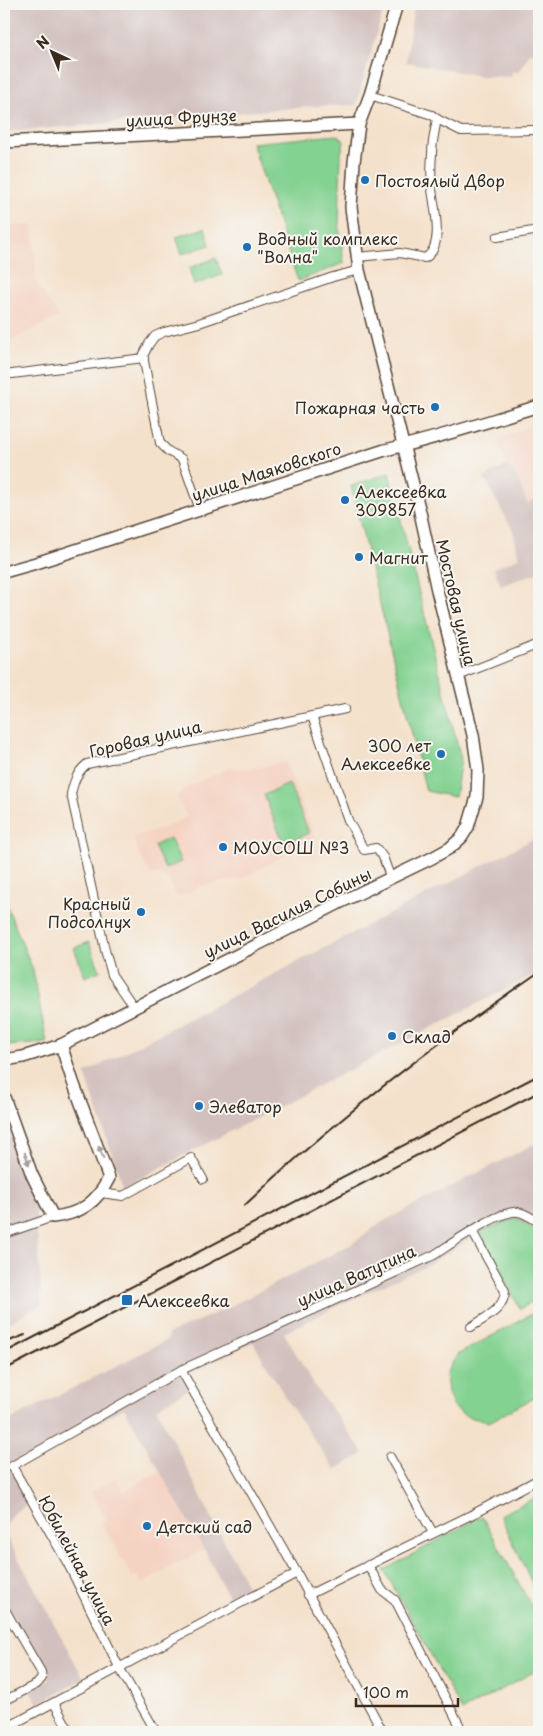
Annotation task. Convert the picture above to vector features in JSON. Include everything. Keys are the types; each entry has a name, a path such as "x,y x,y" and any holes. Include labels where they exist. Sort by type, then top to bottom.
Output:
{"street":[{"name":"Мостовая улица","path":"397,4 370,95 359,124 351,207 359,270 420,512 473,735 478,770"},
{"path":"370,95 432,115 461,131 539,130"},
{"path":"357,257 400,253 425,258 430,255 435,244 437,221 432,190 432,152 437,119"},
{"name":"улица Фрунзе","path":"4,142 359,124"},
{"path":"497,237 539,230"},
{"path":"200,510 182,459 168,451 160,443 144,358 145,351 151,340 164,332 199,323 332,277 359,270"},
{"path":"4,375 144,358"},
{"name":"улица Маяковского","path":"4,572 385,450 433,439 469,426 539,406"},
{"path":"458,676 539,644"},
{"name":"Горовая улица","path":"134,1007 112,975 105,950 71,794 78,771 87,764 345,709"},
{"path":"312,716 348,820 364,850 376,848 383,857 391,879"},
{"name":"улица Василия Собины","path":"4,1060 23,1057 62,1045 450,848 462,837 468,826 477,797 478,770"},
{"path":"4,1234 53,1216 65,1215 84,1207 101,1193 109,1178 73,1082 62,1045"},
{"path":"4,1097 32,1175 53,1216"},
{"path":"101,1193 123,1196 191,1158 203,1179"},
{"name":"улица Ватутина","path":"12,1466 181,1370 434,1255 472,1231 505,1214 517,1212 539,1222"},
{"path":"471,1327 499,1308 505,1300 505,1291 472,1231"},
{"path":"181,1370 296,1573 383,1732"},
{"path":"390,1457 433,1533"},
{"name":"Юбилейная улица","path":"12,1466 68,1564 119,1667 156,1732"},
{"path":"308,1595 539,1479"},
{"path":"368,1565 382,1590 395,1600 463,1732"},
{"path":"4,1729 296,1573"},
{"path":"4,1701 38,1684 42,1678 41,1672 5,1614"},
{"path":"54,1703 70,1732"}],"shaded area":[{"path":"4,4 385,4 356,105 318,106 4,132"},
{"path":"414,4 539,4 539,55 530,53 519,72 512,72 511,77 481,76 406,62"},
{"path":"33,225 36,283 59,317 4,346 4,226"},
{"path":"539,423 539,507 527,503 517,478 507,465 499,444 499,438"},
{"path":"507,465 517,478 527,503 535,499 539,506 539,572 501,586 494,568 519,558 513,531 484,478"},
{"path":"286,762 315,838 285,851 285,855 243,878 202,886 177,898 168,879 164,876 150,873 137,850 134,837 158,830 187,817 177,796 187,787 229,768 251,769"},
{"name":"Элеватор","path":"539,836 539,972 123,1187 85,1073"},
{"path":"4,1119 38,1201 36,1213 42,1305 4,1325"},
{"path":"534,1144 539,1145 539,1235 535,1230 516,1218 480,1232 428,1265 337,1306 284,1333 316,1388 364,1453 335,1470 290,1405 253,1342 188,1374 194,1386 156,1408 249,1590 230,1600 204,1549 124,1408 12,1470 30,1503 15,1512 4,1529 4,1423 167,1340 169,1333 221,1311 352,1244 382,1222"},
{"name":"Детский сад","path":"161,1471 204,1549 141,1584 136,1575 132,1577 101,1522 106,1519 92,1492 116,1478 124,1491"},
{"path":"4,1532 84,1679 38,1704 31,1691 49,1680 4,1599"}],"green space":[{"path":"336,135 341,137 344,142 341,153 339,227 344,263 298,281 252,143"},
{"path":"205,228 210,245 182,254 176,237"},
{"path":"216,258 222,275 194,285 189,268"},
{"path":"389,473 461,759 455,797 426,791 351,486"},
{"path":"289,784 309,833 284,844 264,795"},
{"path":"170,838 181,862 165,869 154,846"},
{"path":"4,899 33,970 47,1043 4,1046"},
{"path":"89,942 100,971 85,977 74,948"},
{"path":"516,1218 535,1230 539,1235 539,1298 520,1309 480,1232"},
{"path":"539,1310 539,1395 489,1422 468,1417 455,1409 448,1393 446,1374 457,1355"},
{"path":"539,1496 539,1595 538,1596 500,1515"},
{"path":"482,1516 539,1620 539,1669 462,1711 384,1570"}],"railway":[{"path":"244,1206 350,1112 424,1054 539,972"},
{"path":"4,1353 539,1075"},
{"path":"4,1370 539,1092"},
{"path":"4,1343 25,1335"}],"place":[{"name":"Постоялый Двор","path":"365,180"},
{"name":"Водный комплекс \"Волна\"","path":"247,247"},
{"name":"Пожарная часть","path":"435,407"},
{"name":"Алексеевка 309857","path":"345,500"},
{"name":"Магнит","path":"359,557"},
{"name":"300 лет Алексеевке","path":"441,754"},
{"name":"МОУСОШ №3","path":"223,847"},
{"name":"Красный Подсолнух","path":"141,912"},
{"name":"Склад","path":"392,1036"},
{"name":"Элеватор","path":"199,1106"},
{"name":"Алексеевка","path":"127,1300"},
{"name":"Детский сад","path":"147,1526"}]}
